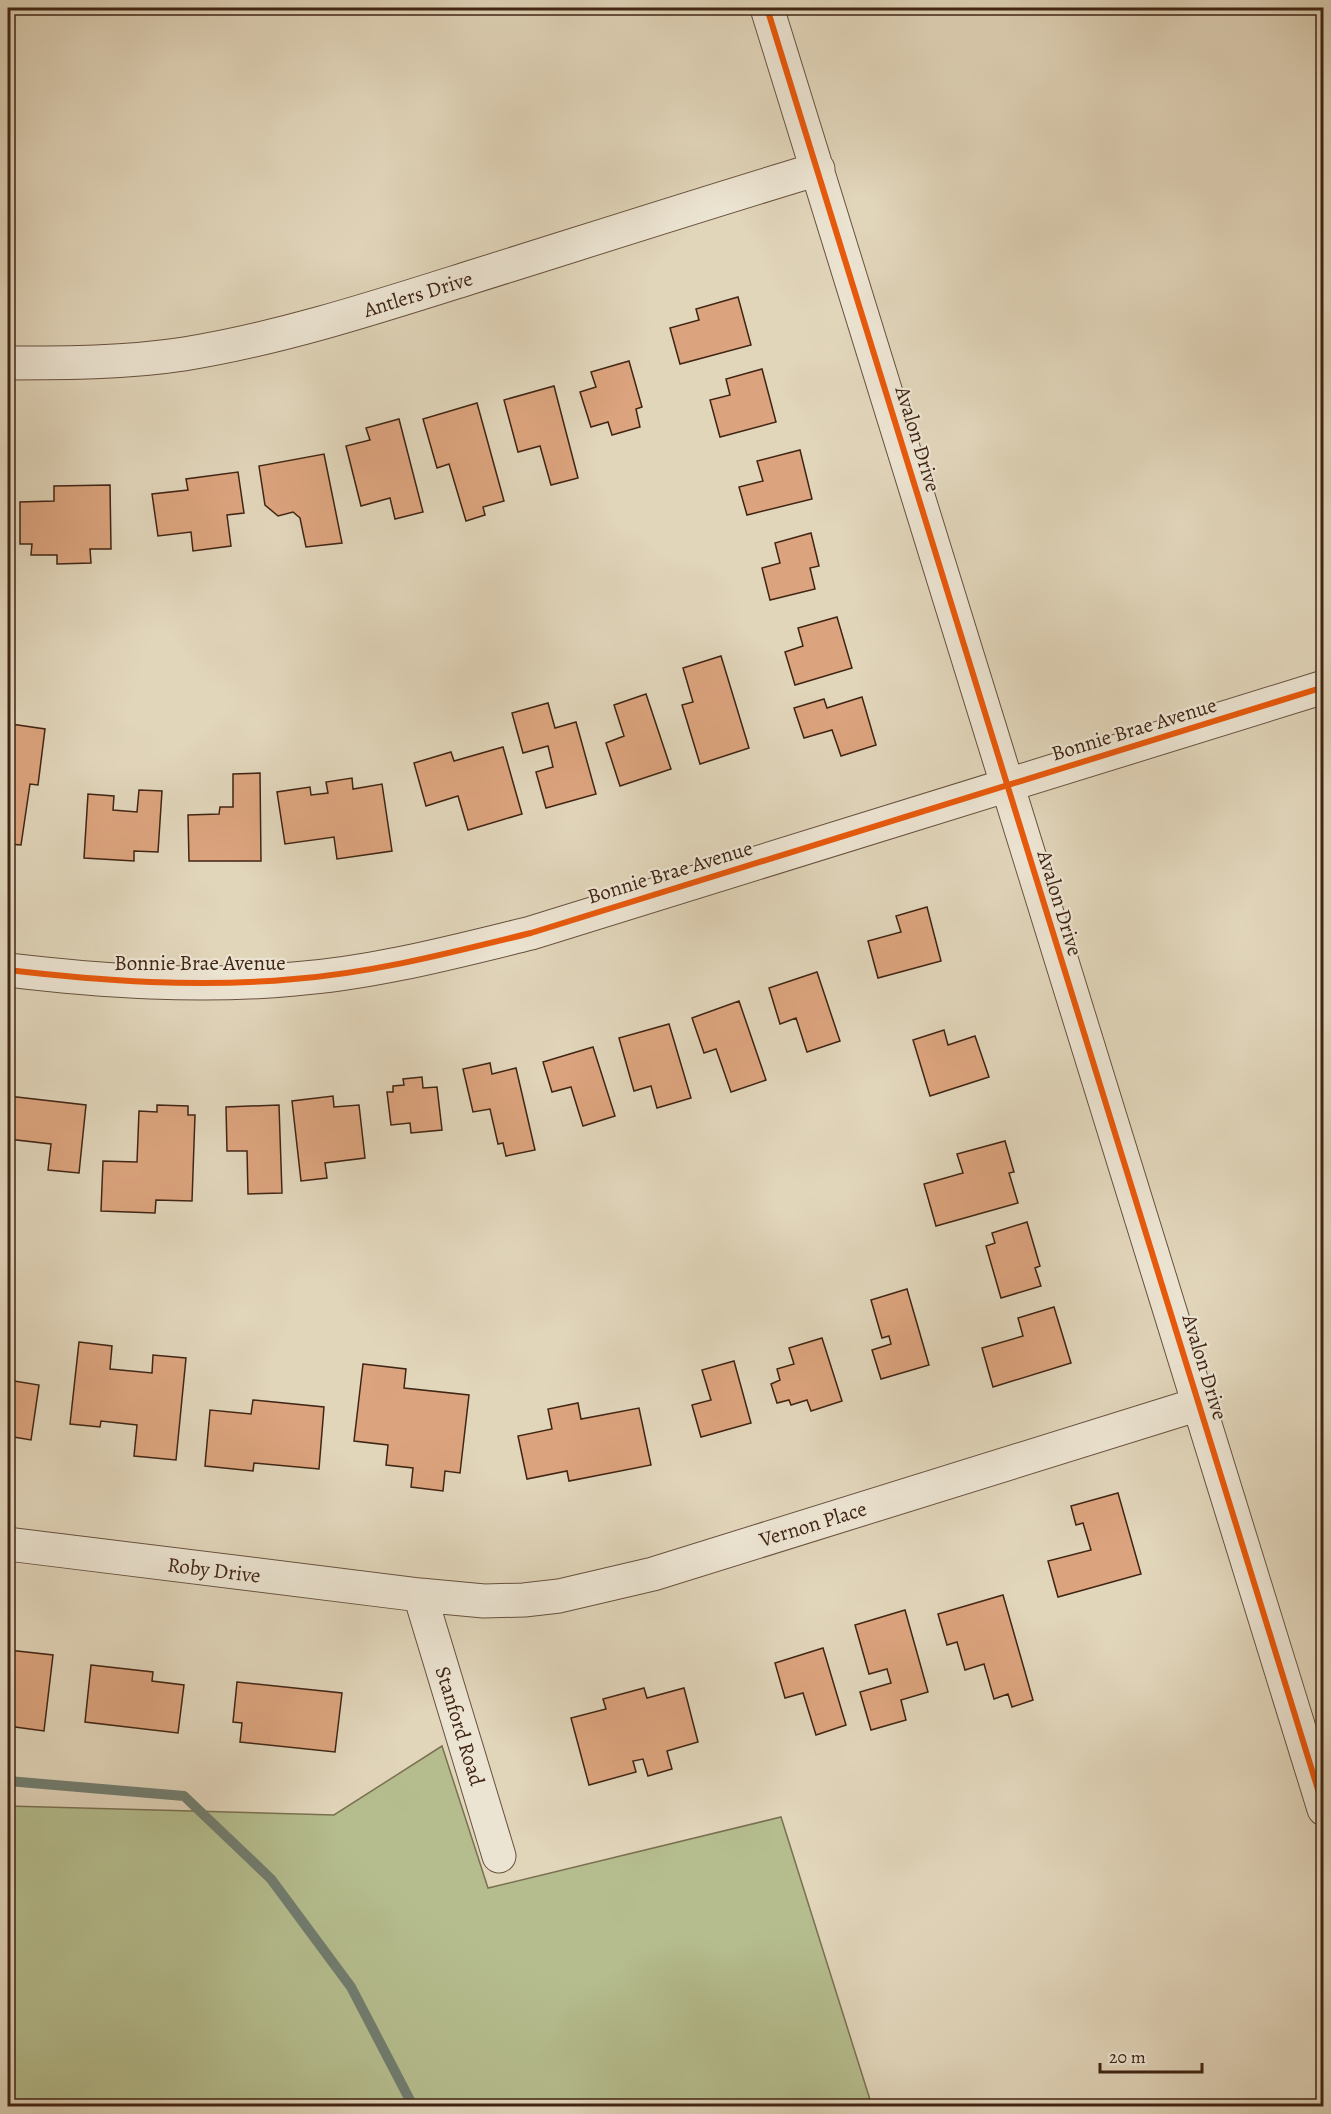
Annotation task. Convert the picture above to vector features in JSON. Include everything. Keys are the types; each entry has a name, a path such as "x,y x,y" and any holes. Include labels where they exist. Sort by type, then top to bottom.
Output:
{"street":[{"name":"Avalon Drive","path":"767,8 1323,1809"},
{"name":"Antlers Drive","path":"8,363 73,363 183,354 336,320 818,169"},
{"name":"Bonnie Brae Avenue","path":"8,970 121,980 229,982 294,980 353,972 430,957 531,933 1323,687"},
{"name":"Vernon Place","path":"420,1595 484,1601 524,1600 559,1596 653,1574 1199,1404"},
{"name":"Roby Drive","path":"8,1544 420,1595"},
{"name":"Stanford Road","path":"420,1595 499,1856"}],"green space":[{"path":"442,1746 488,1888 781,1817 872,2106 8,2106 8,1806 334,1815"}],"building":[{"path":"738,297 751,345 680,364 670,328 699,320 696,309"},
{"path":"629,361 642,407 636,409 640,427 612,435 608,422 591,427 580,392 596,387 591,372"},
{"path":"762,369 776,422 720,437 710,400 730,395 726,379"},
{"path":"554,386 578,478 551,485 540,446 518,452 504,400"},
{"path":"477,403 504,501 483,507 485,515 466,521 449,464 437,468 423,419"},
{"path":"399,419 423,512 395,519 390,498 361,506 346,446 370,440 366,428"},
{"path":"800,450 812,499 747,515 739,487 763,481 757,461"},
{"path":"324,454 342,543 306,547 300,518 293,512 278,516 265,505 259,466"},
{"path":"238,472 244,513 227,515 231,546 193,551 191,532 158,536 152,494 188,490 186,479"},
{"path":"110,485 111,549 90,549 91,563 57,564 57,555 31,555 32,544 20,544 20,502 54,501 54,486"},
{"path":"811,533 819,566 810,568 815,589 770,600 762,568 780,563 775,543"},
{"path":"837,617 852,668 795,685 785,652 803,646 798,628"},
{"path":"721,656 749,748 700,764 682,705 693,702 683,668"},
{"path":"646,694 671,769 620,786 606,743 624,736 614,705"},
{"path":"862,697 876,745 841,756 832,730 804,738 794,708 824,699 827,708"},
{"path":"548,703 555,728 576,722 596,794 546,808 536,772 553,767 548,746 523,753 512,713"},
{"path":"11,724 45,729 38,785 30,784 21,845 8,844 8,750"},
{"path":"503,747 522,814 468,830 458,796 426,806 414,763 451,752 454,761"},
{"path":"260,773 261,861 189,861 188,815 219,814 220,807 233,807 233,774"},
{"path":"352,778 353,789 382,784 392,851 337,859 334,837 285,844 277,792 310,787 311,795 328,793 326,782"},
{"path":"139,790 162,791 158,852 134,851 134,861 84,858 88,794 114,796 113,810 137,812"},
{"path":"927,907 941,961 878,978 868,941 901,932 896,916"},
{"path":"817,972 840,1041 807,1052 796,1018 780,1024 769,988"},
{"path":"739,1001 766,1080 731,1092 716,1049 704,1053 692,1018"},
{"path":"669,1024 691,1098 657,1108 651,1086 634,1091 619,1038"},
{"path":"944,1030 948,1045 975,1036 989,1077 930,1096 913,1040"},
{"path":"593,1047 615,1116 583,1126 571,1087 552,1092 543,1062"},
{"path":"490,1063 492,1074 516,1068 535,1150 506,1156 503,1143 498,1144 490,1109 473,1112 463,1069"},
{"path":"422,1077 423,1088 437,1087 442,1130 411,1133 410,1123 391,1125 387,1092 393,1092 393,1086 404,1085 403,1079"},
{"path":"8,1096 86,1105 79,1173 48,1170 51,1144 8,1139"},
{"path":"333,1096 334,1107 359,1105 365,1158 325,1163 327,1178 301,1181 292,1101"},
{"path":"157,1105 188,1106 188,1115 195,1115 192,1201 156,1200 155,1213 101,1211 103,1161 137,1162 139,1111 157,1112"},
{"path":"279,1105 282,1193 248,1194 247,1151 227,1151 226,1107"},
{"path":"1005,1141 1014,1172 1009,1173 1018,1203 936,1226 924,1184 963,1173 957,1154"},
{"path":"1027,1222 1040,1266 1035,1268 1041,1286 1001,1298 986,1246 995,1243 992,1233"},
{"path":"907,1289 929,1365 881,1379 872,1350 891,1344 889,1336 882,1338 871,1300"},
{"path":"1054,1307 1071,1363 993,1387 982,1348 1023,1336 1018,1318"},
{"path":"822,1338 842,1401 811,1411 807,1400 791,1405 789,1400 777,1403 771,1384 780,1380 777,1369 794,1364 789,1348"},
{"path":"79,1342 112,1346 110,1369 152,1373 153,1355 186,1358 176,1460 134,1456 137,1425 101,1421 100,1427 70,1424"},
{"path":"734,1361 751,1423 701,1437 692,1405 711,1400 702,1370"},
{"path":"363,1364 406,1369 404,1388 469,1395 460,1473 445,1471 443,1491 411,1487 413,1468 386,1465 388,1445 354,1441"},
{"path":"8,1380 39,1385 31,1440 8,1436"},
{"path":"253,1400 324,1407 319,1469 254,1463 253,1471 205,1466 210,1410 251,1414"},
{"path":"578,1403 581,1419 639,1408 651,1465 569,1481 567,1471 527,1479 518,1436 552,1429 548,1409"},
{"path":"1118,1493 1141,1574 1058,1597 1048,1561 1091,1550 1083,1523 1076,1525 1071,1506"},
{"path":"1003,1595 1033,1700 1012,1707 1008,1694 994,1699 984,1664 965,1670 957,1642 947,1645 938,1614"},
{"path":"905,1610 928,1692 901,1700 906,1720 871,1730 860,1692 891,1683 887,1669 869,1674 855,1625"},
{"path":"823,1648 846,1725 816,1735 803,1693 785,1698 775,1663"},
{"path":"8,1650 53,1655 44,1731 8,1726"},
{"path":"91,1665 153,1672 152,1681 184,1685 178,1733 85,1722"},
{"path":"237,1682 342,1693 335,1752 240,1742 242,1723 233,1722"},
{"path":"644,1688 647,1698 684,1688 698,1742 667,1751 672,1769 648,1776 643,1759 633,1761 636,1772 589,1785 571,1718 606,1709 603,1699"}],"waterway":[{"path":"8,1781 184,1796 271,1879 351,1987 413,2106"}],"cycle path":[{"path":"767,8 1324,1809"},
{"path":"8,970 115,980 222,983 324,976 413,961 531,933 1324,687"}]}
